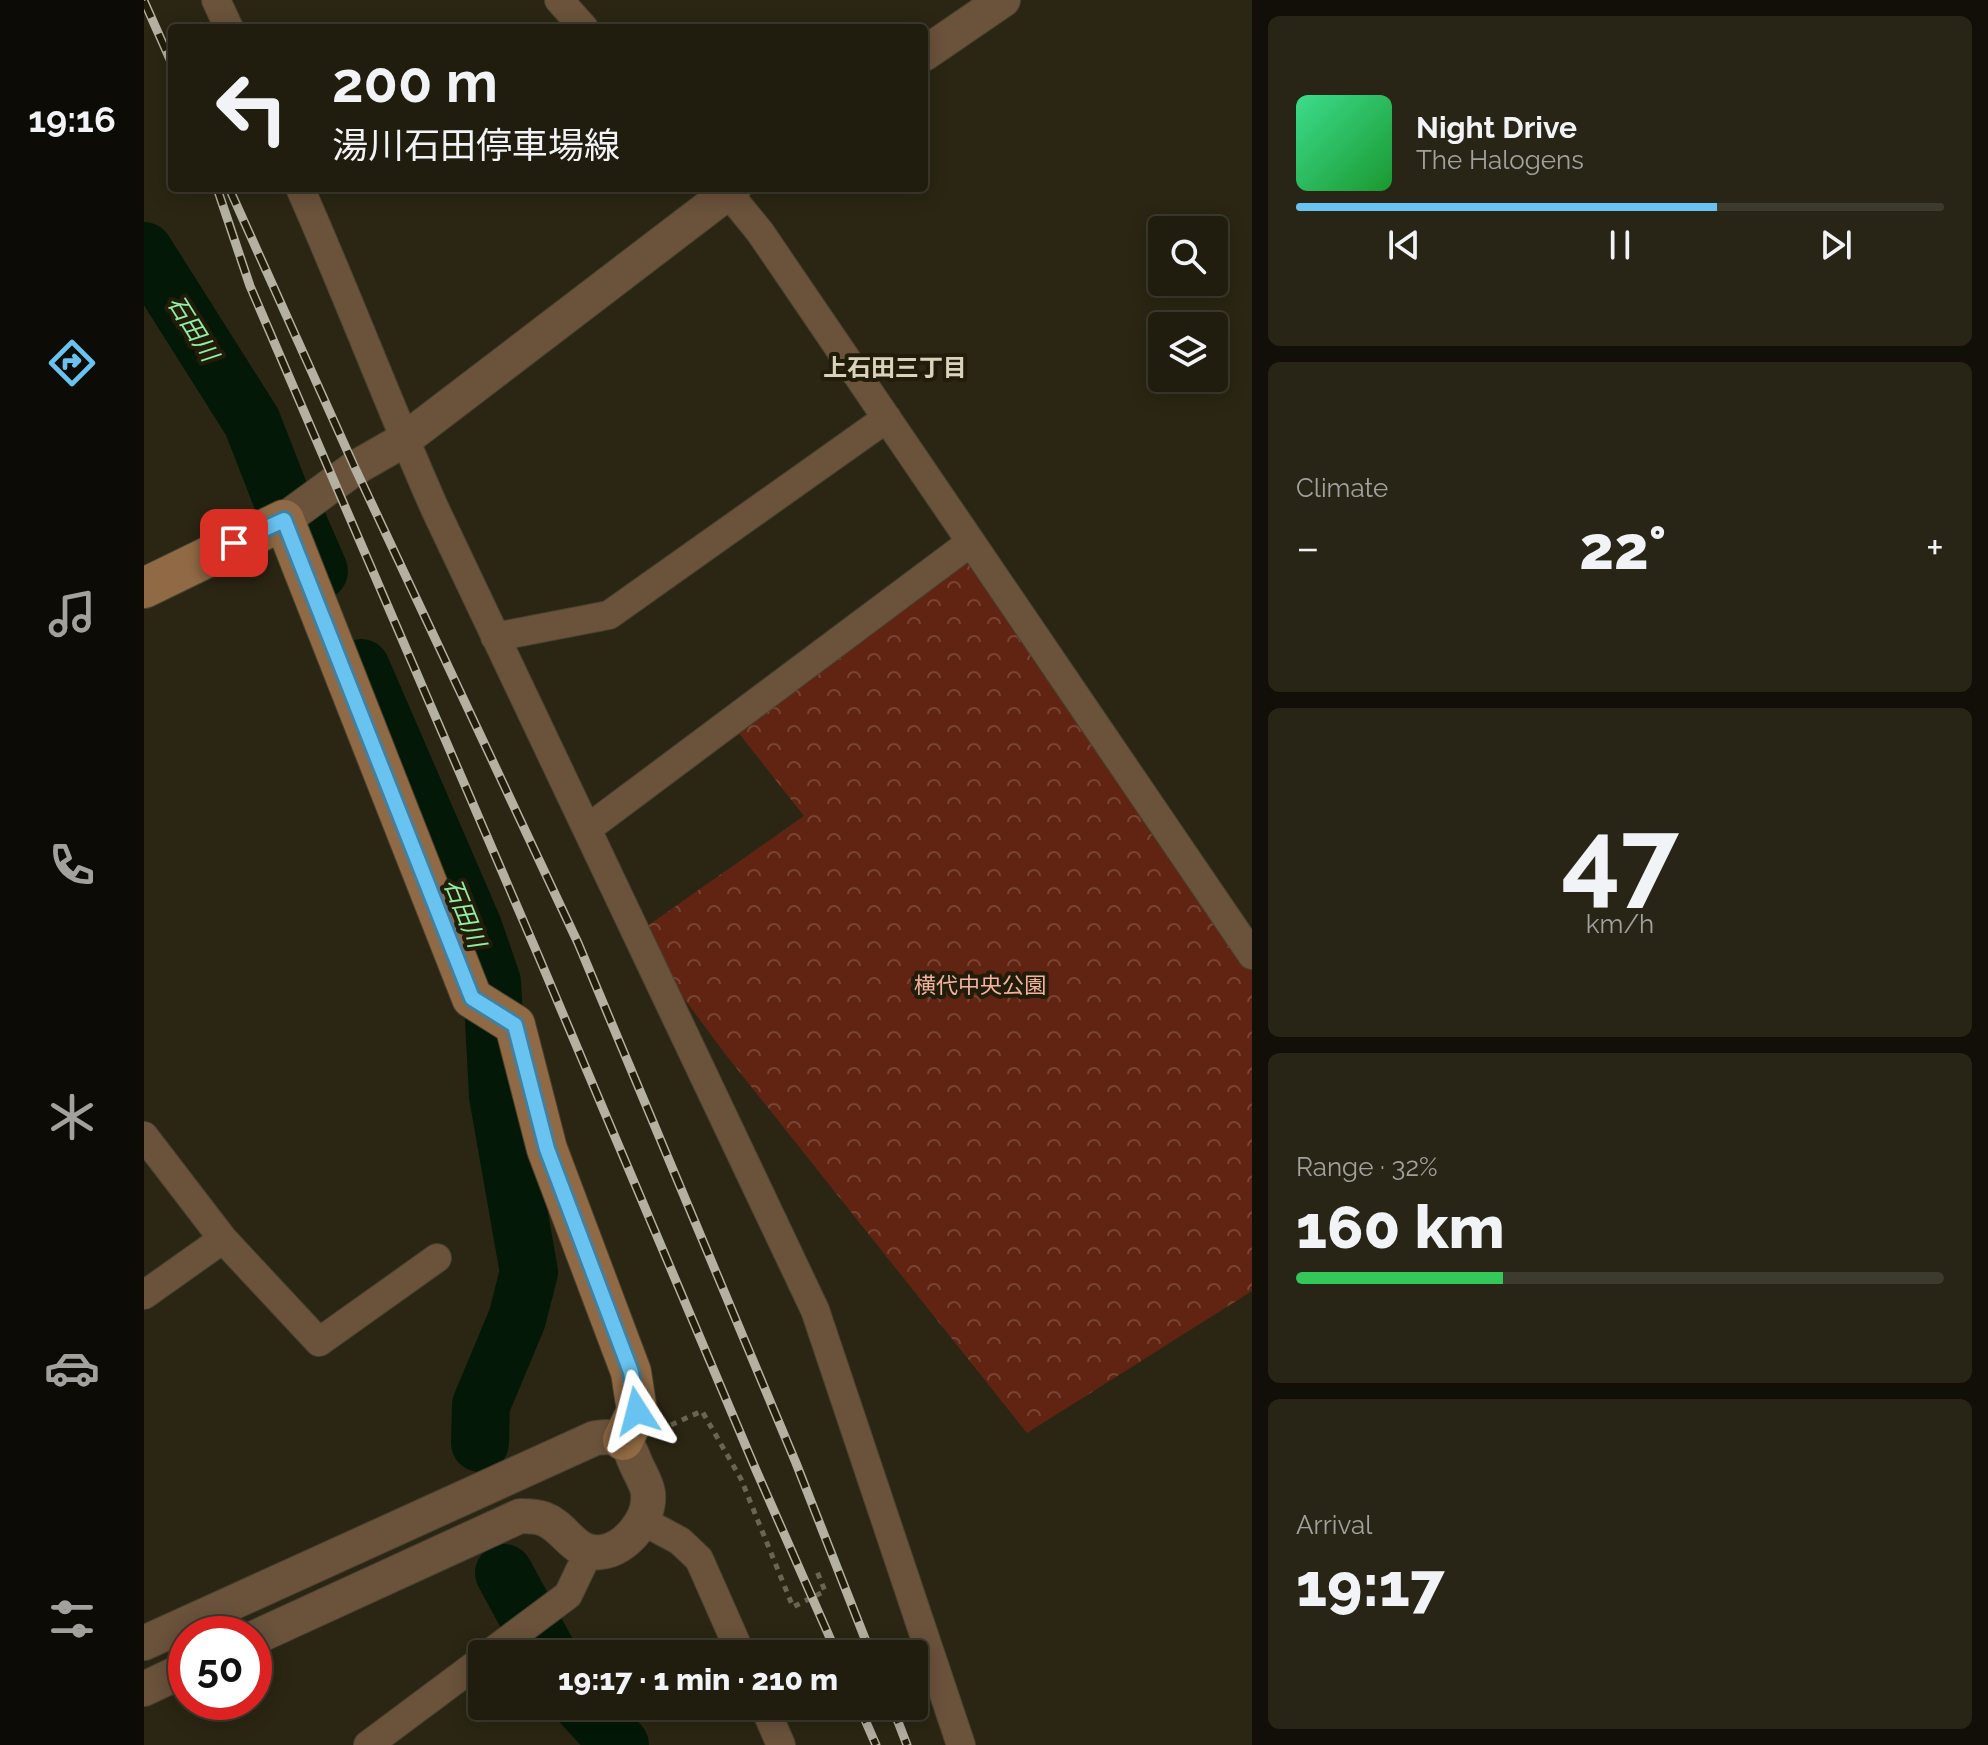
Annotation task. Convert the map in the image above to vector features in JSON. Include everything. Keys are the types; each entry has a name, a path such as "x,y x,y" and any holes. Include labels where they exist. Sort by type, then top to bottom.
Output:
{"main road":[{"path":"144,588 284,520 472,998 515,1025 547,1149 631,1372 637,1411 623,1440"}],"street":[{"path":"216,0 227,24"},
{"path":"559,0 580,24"},
{"path":"928,51 1003,0"},
{"path":"302,192 349,298 404,440 815,1310 961,1745"},
{"path":"284,520 355,468 404,440 724,192"},
{"path":"730,192 1252,955"},
{"path":"495,637 609,615 887,418"},
{"path":"587,829 971,542"},
{"path":"144,1136 223,1239 319,1342 437,1258"},
{"path":"144,1295 223,1239"},
{"path":"144,1643 595,1438 623,1440 630,1450 648,1493 634,1534 618,1546 602,1552 589,1551 575,1545 547,1520 520,1516 272,1630"},
{"path":"641,1520 680,1541 699,1559 735,1640"},
{"path":"508,1640 568,1595 589,1551"},
{"path":"368,1745 468,1670"},
{"path":"144,1689 168,1678"},
{"path":"770,1720 781,1745"}],"path":[{"path":"667,1427 702,1411 741,1479 793,1607 825,1591 816,1569"}],"green space":[{"name":"横代中央公園","path":"971,542 1252,955 1252,1291 1027,1433 726,1055 636,934 804,816 730,722"}],"waterway":[{"name":"石田川","path":"144,251 252,422 289,517 299,525 319,571"},
{"name":"石田川","path":"361,668 473,927 492,982 498,1096 529,1272 517,1319 481,1405 480,1443"},
{"name":"石田川","path":"504,1573 540,1640"},
{"name":"石田川","path":"597,1720 620,1745"}],"railway":[{"path":"144,1 168,55"},
{"path":"218,192 250,286 831,1640"},
{"path":"231,192 355,468 578,943 796,1463 866,1640"},
{"path":"865,1720 876,1745"},
{"path":"897,1720 907,1745"}],"district":[{"name":"上石田三丁目","path":"895,367"}],"route":[{"path":"234,543 284,520 472,998 515,1025 547,1149 631,1372 637,1411"}]}
